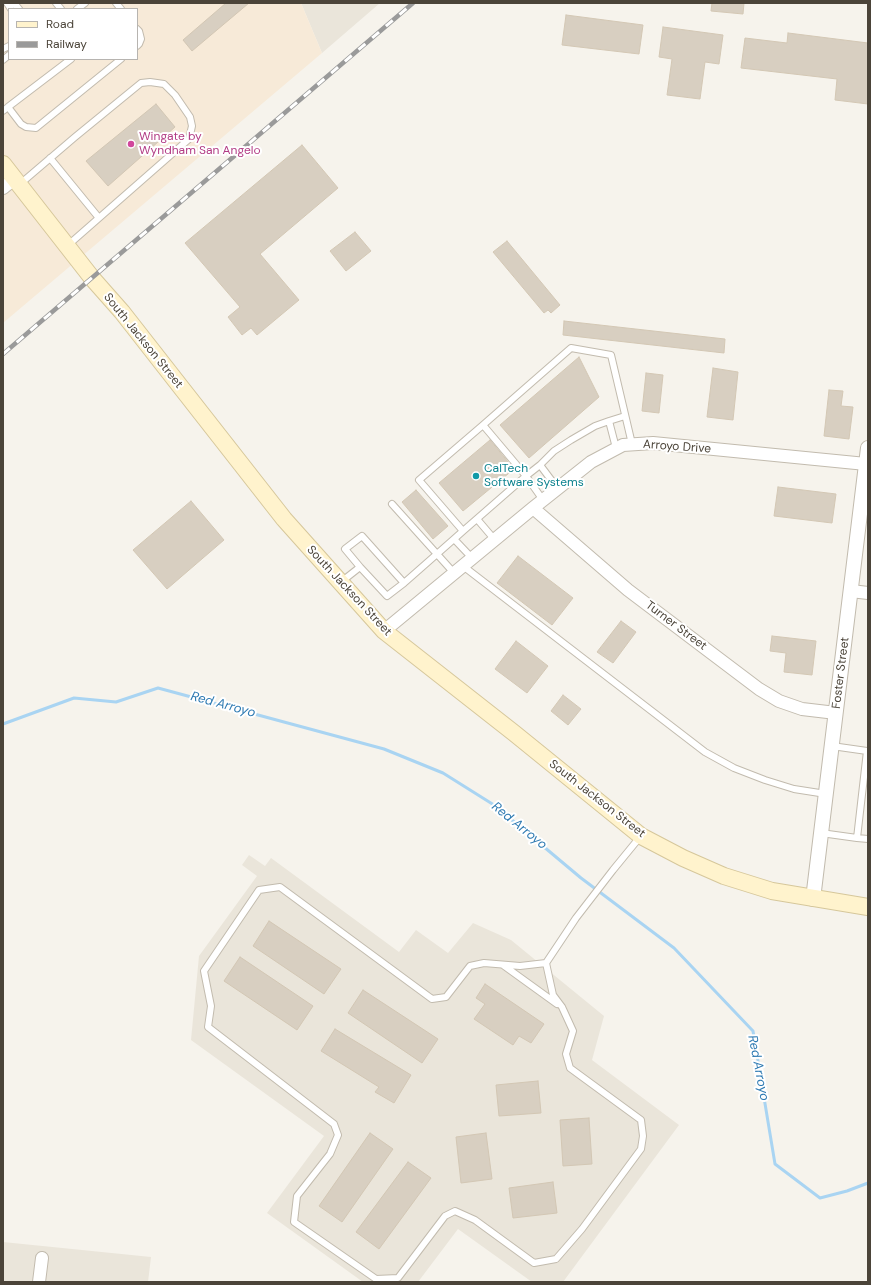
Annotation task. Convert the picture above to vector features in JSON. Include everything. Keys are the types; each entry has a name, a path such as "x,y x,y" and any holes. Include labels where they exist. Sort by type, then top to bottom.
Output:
{"main road":[{"name":"South Jackson Street","path":"3,164 12,184 67,246 122,312 284,519 384,631 514,733 641,836 683,858 724,876 772,891 868,907"}],"street":[{"name":"Arroyo Drive","path":"384,631 459,570 494,539 591,462 623,445 652,443 867,464"},
{"name":"Foster Street","path":"813,899 868,448"},
{"name":"Turner Street","path":"533,508 628,590 759,690 779,701 802,709 836,713"},
{"path":"851,591 868,592"},
{"path":"39,1282 42,1258"}],"lane":[{"path":"138,30 141,39 138,45"},
{"path":"71,60 6,109 21,124 26,127 36,128 120,60"},
{"path":"12,184 50,158 141,83 150,82 164,84 175,96 190,117 192,126 189,139 67,246"},
{"path":"50,158 99,218"},
{"path":"463,531 419,480 570,348 611,355 632,444"},
{"path":"404,583 362,536 345,549 387,596 404,583 540,465 554,451 595,426 626,416"},
{"path":"609,421 616,448"},
{"path":"483,425 526,476 543,500"},
{"path":"540,465 558,489"},
{"path":"392,504 436,555 459,570 705,752 734,768 765,780 794,789 826,794"},
{"path":"477,519 494,539"},
{"path":"454,539 472,558"},
{"path":"341,582 360,567"},
{"path":"832,746 867,751 857,838"},
{"path":"821,833 868,839"},
{"path":"546,963 520,966 484,963 470,966 446,997 432,999 280,887 259,890 204,972 211,1006 208,1027 334,1124 338,1135 330,1154 297,1196 294,1222 376,1279 398,1278 444,1216 455,1211 475,1220 534,1263 556,1259 582,1229 641,1150 643,1136 641,1120 570,1068 566,1054 572,1031 562,1008 553,995 546,963 576,918 641,836"},
{"path":"501,964 562,1008"}],"shaded area":[{"path":"3,3 301,3 322,53 3,323"},
{"path":"301,3 380,3 322,53"},
{"path":"249,855 265,866 271,858 399,952 416,930 448,953 473,923 511,940 604,1016 592,1060 679,1125 563,1282 532,1282 458,1229 418,1282 363,1282 267,1213 324,1136 191,1040 199,956 257,876 242,865"},
{"path":"3,1242 151,1257 148,1282 3,1282"}],"building":[{"path":"226,3 249,3 192,51 183,40"},
{"path":"712,3 744,3 743,14 711,11"},
{"path":"566,15 643,25 639,54 562,45"},
{"path":"663,27 723,35 719,64 705,62 700,99 667,95 672,59 659,57"},
{"path":"788,33 868,43 868,104 835,100 837,79 741,68 745,38 787,43"},
{"name":"Wingate by Wyndham San Angelo","path":"156,104 175,127 108,186 86,161"},
{"path":"302,145 338,188 260,254 299,300 257,335 251,328 242,335 228,317 240,307 185,243"},
{"path":"355,232 371,251 346,271 330,251"},
{"path":"507,241 560,305 551,313 548,310 544,313 493,252"},
{"path":"564,321 725,339 724,353 563,335"},
{"path":"579,357 599,397 529,458 500,425"},
{"path":"713,368 738,372 733,420 707,417"},
{"path":"646,373 663,375 659,413 642,411"},
{"path":"829,390 843,391 841,406 853,407 849,439 824,436"},
{"name":"CalTech Software Systems","path":"490,440 514,469 463,511 439,483"},
{"path":"778,487 836,494 832,523 774,516"},
{"path":"416,490 448,526 433,539 402,502"},
{"path":"191,501 224,540 167,589 133,550"},
{"path":"518,556 573,598 552,625 497,583"},
{"path":"621,621 636,632 613,663 597,652"},
{"path":"772,636 816,641 812,675 784,672 786,653 770,651"},
{"path":"516,641 548,666 527,693 495,669"},
{"path":"563,695 581,709 568,725 551,711"},
{"path":"269,921 341,969 324,994 253,946"},
{"path":"240,957 313,1006 297,1030 224,981"},
{"path":"485,984 544,1024 531,1043 519,1036 513,1045 474,1019 485,1004 476,998"},
{"path":"363,990 438,1039 422,1063 348,1013"},
{"path":"335,1029 411,1075 394,1103 375,1092 379,1087 321,1051"},
{"path":"538,1081 541,1113 499,1116 496,1085"},
{"path":"589,1118 592,1164 563,1166 560,1120"},
{"path":"370,1133 393,1149 342,1222 319,1206"},
{"path":"486,1133 492,1179 461,1183 456,1137"},
{"path":"408,1162 431,1178 379,1249 356,1232"},
{"path":"553,1182 557,1213 513,1218 509,1188"}],"waterway":[{"name":"Red Arroyo","path":"3,724 74,698 116,702 158,688 384,749 443,773 494,805 581,878 674,948 753,1031 775,1164 820,1198 847,1191 868,1183"}],"railway":[{"path":"3,354 413,3"}],"place":[{"name":"Wingate by Wyndham San Angelo","path":"131,144"},
{"name":"CalTech Software Systems","path":"476,476"}]}
